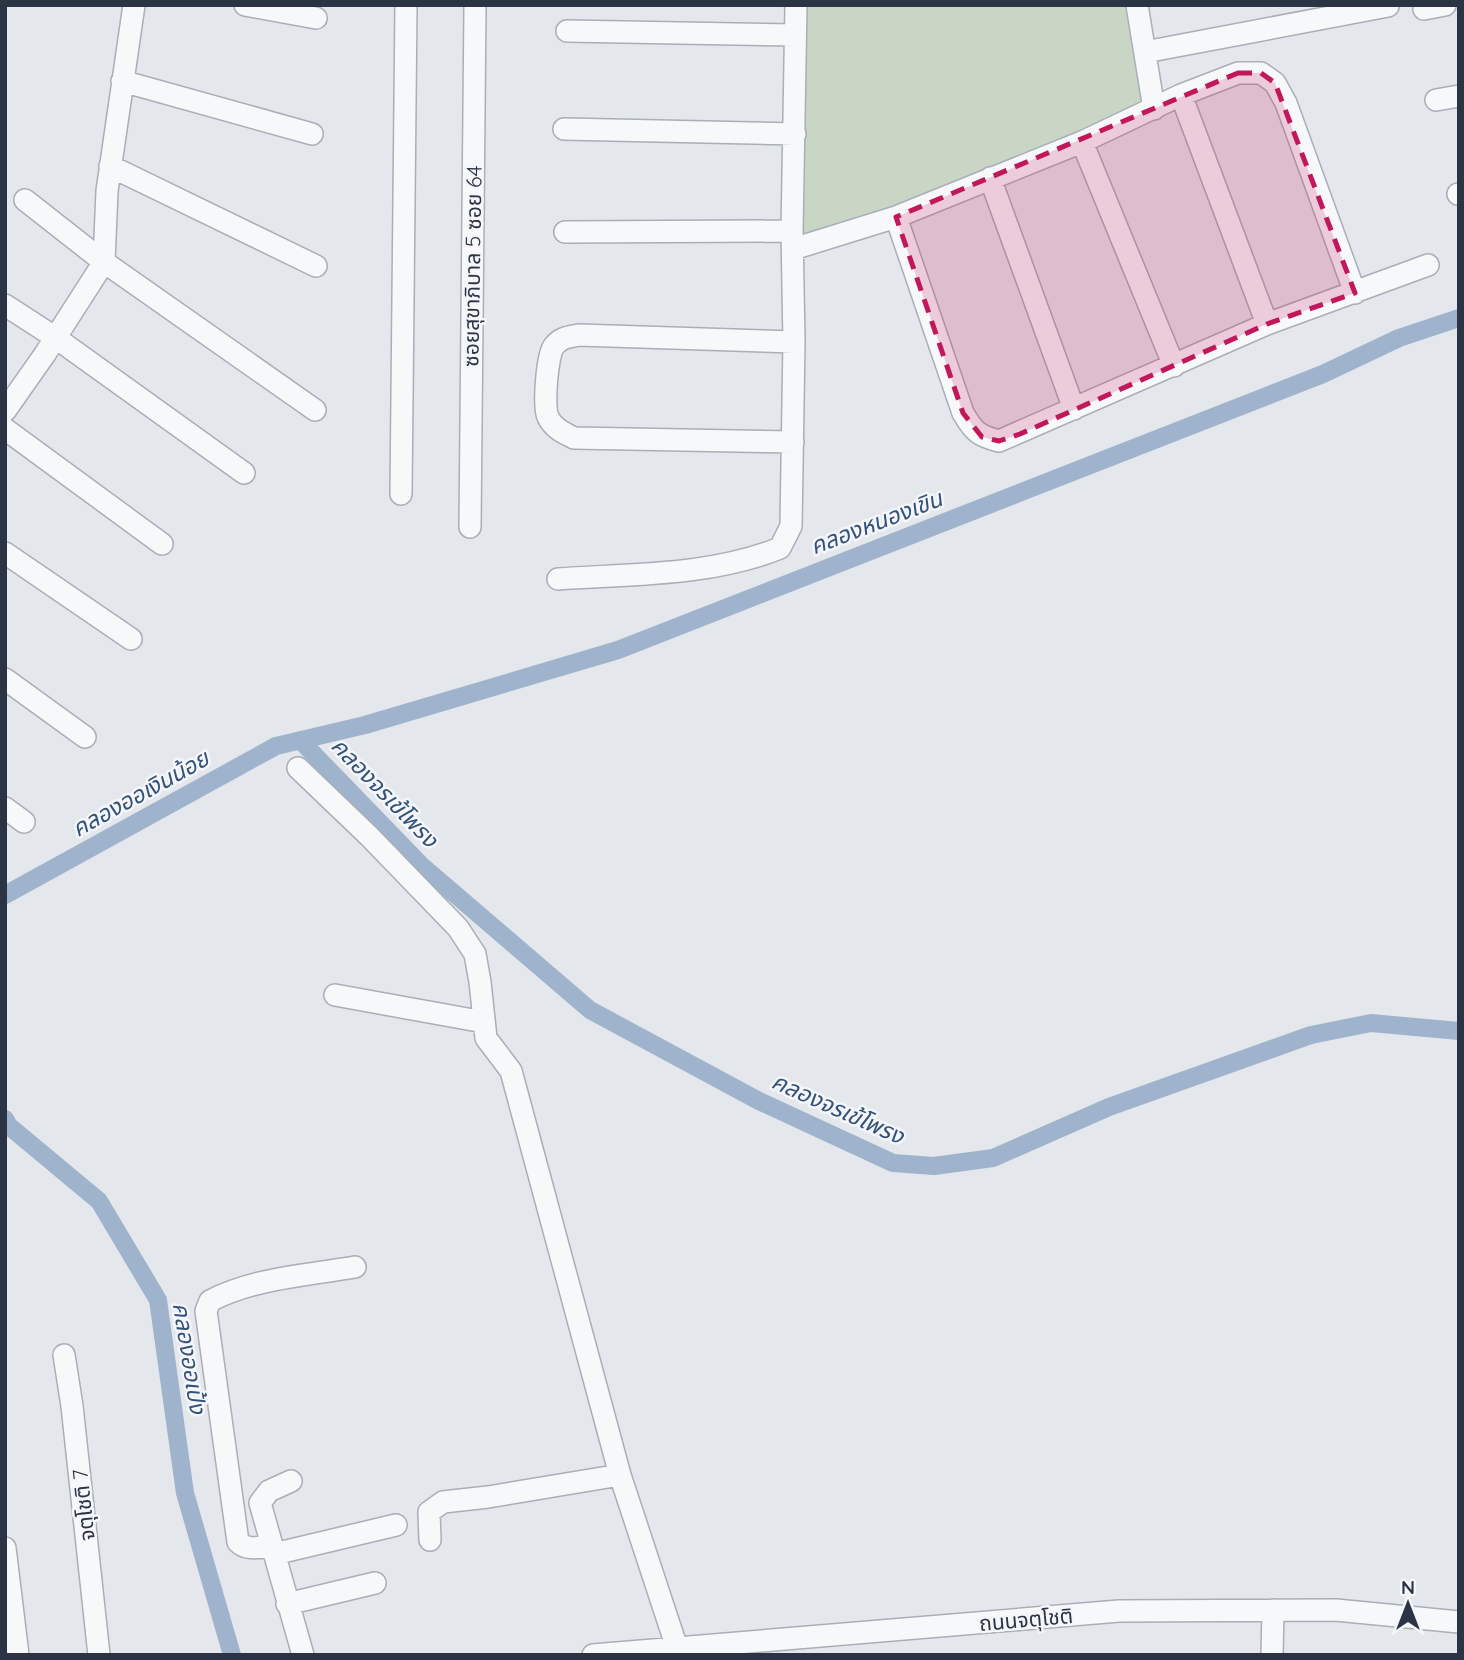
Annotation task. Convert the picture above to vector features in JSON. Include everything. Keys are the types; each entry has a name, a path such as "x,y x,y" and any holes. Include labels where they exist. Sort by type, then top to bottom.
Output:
{"street":[{"path":"5,411 104,262 110,166 134,5"},
{"path":"245,5 316,18"},
{"path":"401,494 406,5"},
{"name":"ซอยสุขาภิบาล 5 ซอย 64","path":"470,527 475,5"},
{"path":"558,579 736,563 780,548 792,526 792,240 796,5"},
{"path":"1137,5 1154,109"},
{"path":"1145,52 1388,6"},
{"path":"567,31 795,35"},
{"path":"565,232 792,240 896,217 1082,142 1181,95 1237,73 1261,73 1275,83 1286,103 1355,293"},
{"path":"122,81 312,134"},
{"path":"1181,95 1267,324"},
{"path":"1436,100 1459,96"},
{"path":"564,129 794,134"},
{"path":"1082,142 1174,366"},
{"path":"110,166 316,266"},
{"path":"990,178 1074,409"},
{"path":"25,200 104,262 315,410"},
{"path":"896,217 963,413 971,427 982,436 999,441 1267,324 1428,265"},
{"path":"5,305 56,338 244,473"},
{"path":"793,442 574,438 559,430 547,416 546,393 550,355 553,347 562,338 579,335 794,342"},
{"path":"5,429 162,544"},
{"path":"5,553 131,639"},
{"path":"5,679 85,737"},
{"path":"298,768 369,836 458,928 475,954 486,1038 511,1071 620,1475 677,1648"},
{"path":"5,808 24,822"},
{"path":"335,995 484,1022"},
{"path":"355,1267 277,1279 210,1301 206,1311 238,1542 250,1548 273,1550 396,1525"},
{"name":"จตุโชติ 7","path":"64,1355 99,1655"},
{"path":"430,1540 429,1512 443,1502 620,1475"},
{"path":"290,1481 270,1491 260,1503 303,1655"},
{"path":"5,1548 18,1655"},
{"path":"287,1604 375,1583"},
{"path":"1272,1655 1273,1610"},
{"name":"ถนนจตุโชติ","path":"593,1655 1119,1611 1336,1610 1459,1622"}],"highlighted area":[{"path":"1238,73 1261,73 1275,83 1355,293 1267,324 1020,434 999,441 982,437 963,413 896,217"}],"green space":[{"path":"789,5 1134,5 1150,109 781,258"}],"waterway":[{"name":"คลองหนองเขิน","path":"5,895 276,746 365,725 618,650 1323,374 1399,338 1459,318"},
{"name":"คลองจรเข้โพรง","path":"300,740 421,865 590,1010 759,1101 893,1163 934,1166 993,1158 1109,1107 1311,1035 1371,1023 1459,1031"},
{"name":"คลองออเป้ง","path":"5,1119 9,1126 99,1201 158,1300 185,1493 232,1655"}],"water label":[{"name":"คลองออเงินน้อย","path":"140,793"}]}
